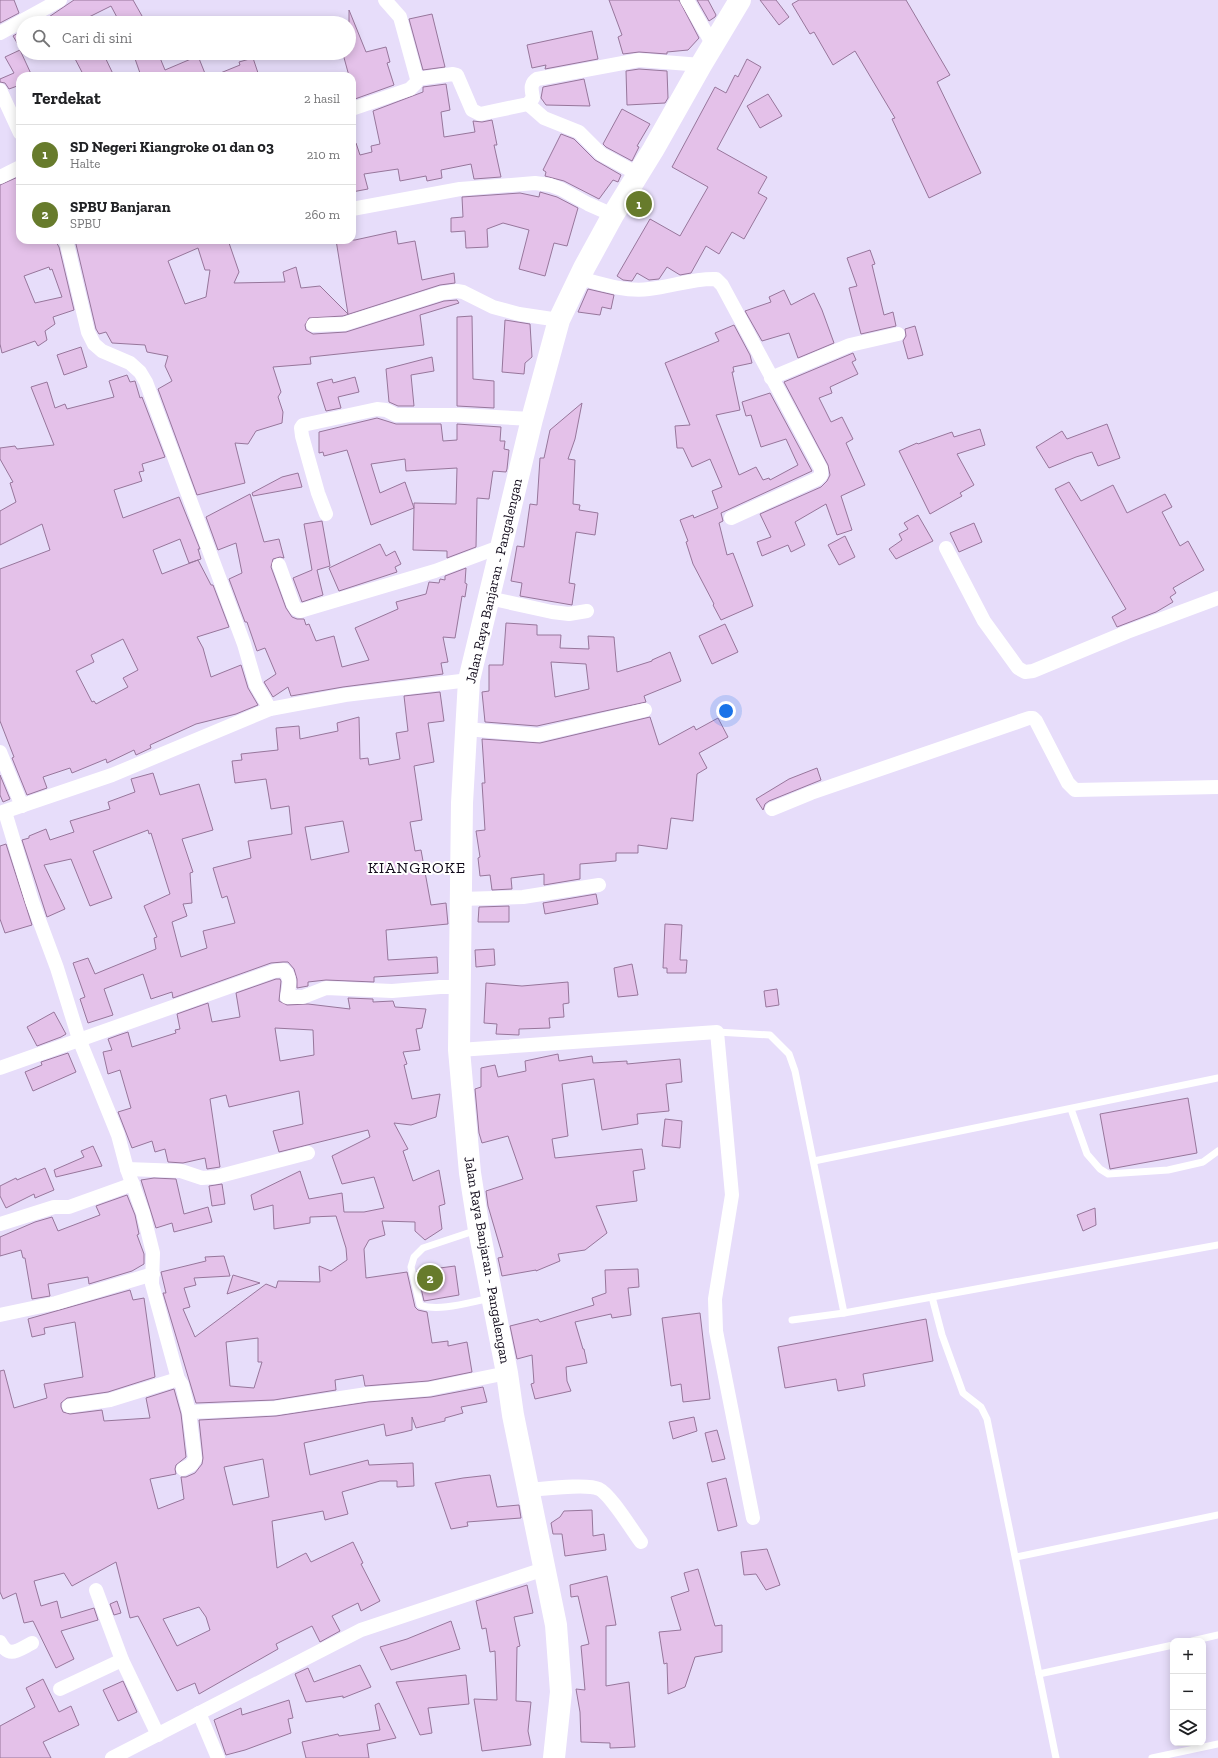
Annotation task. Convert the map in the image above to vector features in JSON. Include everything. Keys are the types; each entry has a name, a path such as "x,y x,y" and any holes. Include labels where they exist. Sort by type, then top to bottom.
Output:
{"main road":[{"name":"Jalan Raya Banjaran - Pangalengan","path":"554,1758 561,1692 556,1625 513,1414 507,1373 479,1230 470,1173 459,1050 462,802 470,680 532,419 559,320 579,278 613,215 740,0"}],"street":[{"path":"31,16 60,0"},
{"path":"356,108 410,89 414,86 417,79 400,17 386,0"},
{"path":"687,0 713,45"},
{"path":"0,33 16,24"},
{"path":"417,79 453,74 457,75 470,107 475,113 480,114 528,104 534,98 531,86 533,81 537,79 639,60 701,65"},
{"path":"0,90 16,124"},
{"path":"528,104 544,118 579,132 601,154 638,174"},
{"path":"0,177 16,169"},
{"path":"356,208 460,189 535,183 550,184 613,215"},
{"path":"67,244 88,332 94,344 102,351 130,363 140,372 146,382 242,639 256,684 270,709"},
{"path":"579,278 605,285 647,289 705,279 716,279 725,290 821,469 821,475 817,479 731,518"},
{"path":"313,325 344,324 442,293 457,291 463,292 493,307 519,314 559,320"},
{"path":"772,378 850,345 898,334"},
{"path":"326,514 318,493 302,436 301,428 303,425 377,410 386,410 396,415 458,415 532,419"},
{"path":"279,565 293,604 296,609 300,611 435,571 502,546"},
{"path":"946,548 984,621 1018,668 1025,672 1033,672 1128,632 1218,598"},
{"path":"489,598 552,612 568,614 587,611"},
{"path":"183,1470 191,1465 195,1458 189,1412 152,1284 153,1253 143,1213 127,1169 118,1135 79,1039 57,968 32,901 2,812 112,775 270,709 345,696 470,680"},
{"path":"466,729 538,735 645,710"},
{"path":"772,809 811,793 1029,718 1036,721 1068,783 1075,790 1218,787"},
{"path":"0,752 22,806"},
{"path":"461,899 523,897 599,885"},
{"path":"0,1068 274,971 284,970 288,974 290,979 287,998 303,997 326,988 392,991 460,987"},
{"path":"459,1050 717,1032 732,1195 715,1300 716,1332 753,1518"},
{"path":"127,1169 181,1171 202,1178 240,1171 308,1153"},
{"path":"0,1224 54,1207 69,1208 133,1184"},
{"path":"0,1315 56,1303 153,1274"},
{"path":"189,1412 275,1408 367,1394 429,1389 507,1373"},
{"path":"69,1406 110,1400 178,1378"},
{"path":"528,1490 587,1486 599,1489 607,1496 640,1542"},
{"path":"112,1758 361,1630 544,1569"},
{"path":"96,1590 122,1660 158,1735"},
{"path":"0,1642 4,1650 8,1652 12,1652 32,1643"},
{"path":"60,1689 122,1660"},
{"path":"199,1713 218,1758"}],"lane":[{"path":"717,1032 770,1035 789,1054 795,1071 844,1313"},
{"path":"814,1161 1218,1078"},
{"path":"1071,1109 1087,1154 1100,1169 1108,1174 1168,1170 1203,1162 1218,1151"},
{"path":"479,1230 423,1248 414,1257 411,1267 420,1305 428,1308 438,1308 492,1298"},
{"path":"792,1320 844,1313 1218,1245"},
{"path":"932,1297 942,1335 963,1392 981,1407 987,1419 1056,1758"},
{"path":"1016,1558 1218,1515"},
{"path":"1205,1638 1218,1635"},
{"path":"1039,1674 1170,1646"},
{"path":"1152,1758 1218,1744"}],"building":[{"path":"0,0 14,0 19,13 0,23"},
{"path":"74,0 133,0 142,16 116,16 111,6 91,16 50,16"},
{"path":"609,0 679,0 699,38 688,50 667,52 667,54 639,52 623,54 618,37 622,35"},
{"path":"697,0 708,0 716,15 715,17 709,21"},
{"path":"760,0 776,0 789,17 779,25"},
{"path":"799,0 906,0 950,75 937,82 981,173 929,198 892,119 895,118 855,51 833,65 814,32 810,34 792,4"},
{"path":"432,14 445,67 423,70 409,19"},
{"path":"356,27 366,52 386,47 390,62 387,63 394,85 356,99 356,72 348,72 345,60 356,60"},
{"path":"592,31 598,59 545,69 546,65 532,68 527,45"},
{"path":"16,34 16,41 13,36"},
{"path":"16,52 16,60 25,60 30,72 16,72 16,86 9,89 5,83 0,82 0,79 14,73 5,57"},
{"path":"747,59 761,67 717,149 767,177 758,193 767,198 744,239 732,232 719,254 706,246 691,273 680,275 667,267 659,279 649,280 637,273 632,281 623,280 617,276 650,219 680,236 708,187 672,167 715,87 726,93 735,75 738,77"},
{"path":"76,60 106,60 112,72 82,72"},
{"path":"135,60 161,60 165,70 189,60 200,60 204,72 140,72"},
{"path":"254,60 258,72 223,72 240,65 239,62"},
{"path":"639,69 667,71 668,98 665,103 627,105 626,71"},
{"path":"584,79 590,106 546,105 541,98 543,87"},
{"path":"446,84 450,110 441,112 444,137 475,132 473,121 482,122 492,120 497,145 494,145 501,177 474,179 471,164 441,170 442,178 427,181 426,176 400,181 398,169 364,174 368,189 356,191 356,143 360,155 372,152 371,146 380,144 373,111 423,92 423,87"},
{"path":"768,94 782,116 760,128 747,106"},
{"path":"622,109 650,124 637,146 639,147 632,161 603,144"},
{"path":"561,134 574,139 595,160 621,175 618,182 613,180 599,199 564,181 545,176 546,172 543,170"},
{"path":"16,178 16,244 57,244 74,310 53,317 55,324 45,331 47,340 38,346 35,341 2,353 0,344 0,185","holes":["49,267 50,270 52,269 62,297 35,303 24,276"]},
{"path":"540,192 557,197 578,208 567,246 554,243 545,276 519,269 529,230 503,223 487,229 488,247 466,248 465,231 451,232 451,218 463,217 462,197 520,193 539,197"},
{"path":"396,231 398,244 415,241 422,280 454,273 455,283 440,285 343,316 309,318 305,325 306,330 313,334 346,332 444,301 457,300 459,303 420,315 424,345 310,357 311,364 273,367 281,392 278,397 283,412 282,423 256,431 248,444 235,443 245,483 197,495 158,389 172,381 165,366 168,356 147,352 145,345 112,343 106,332 99,334 96,329 76,244 229,244 239,272 234,283 285,282 283,272 296,267 301,288 320,286 348,314 337,244 356,244 356,240","holes":["198,248 205,270 210,270 206,297 185,304 168,261"]},
{"path":"870,250 875,264 872,265 884,315 893,312 896,326 861,334 849,288 857,286 847,258"},
{"path":"588,289 614,295 611,309 602,307 600,315 578,312"},
{"path":"784,290 791,305 814,293 834,343 798,358 789,333 762,341 745,311 771,302 769,297"},
{"path":"472,316 473,379 494,381 494,408 457,406 457,317"},
{"path":"505,320 530,324 532,357 525,363 524,374 502,372"},
{"path":"734,325 750,355 752,363 733,367 734,372 732,372 740,410 716,415 739,475 756,467 763,480 769,478 770,480 798,465 786,439 761,447 751,415 746,416 742,402 770,393 812,471 721,513 723,521 719,523 727,555 733,553 753,606 721,620 693,564 686,542 688,541 680,520 693,515 694,518 718,508 712,491 722,487 710,459 692,467 683,448 677,448 675,426 690,425 665,363 719,341 715,333"},
{"path":"915,326 923,355 908,359 903,341 906,336 905,329"},
{"path":"81,347 87,367 64,375 57,355"},
{"path":"853,353 856,360 852,362 858,374 830,387 832,393 819,398 831,422 842,417 853,439 846,443 865,485 841,496 852,530 837,535 826,504 795,522 805,545 791,552 788,545 762,556 757,542 771,537 760,514 821,487 830,475 828,465 784,382"},
{"path":"432,357 434,371 411,375 414,406 398,406 389,402 386,369"},
{"path":"127,375 130,382 135,381 140,398 142,397 165,457 142,464 144,471 139,472 142,481 114,490 123,518 179,497 200,549 198,549 201,559 198,560 211,585 213,585 229,627 197,637 203,648 211,677 241,665 248,688 258,705 236,714 196,724 150,745 151,748 136,755 134,750 107,763 106,759 72,773 70,768 43,777 47,788 27,795 12,758 14,757 0,721 0,569 50,550 42,524 0,545 0,511 16,502 10,483 13,482 0,459 0,448 15,446 17,449 54,445 31,387 47,382 55,408 65,404 67,409 114,397 109,381","holes":["180,539 189,563 198,560 162,574 153,550","123,639 138,670 123,678 128,687 96,704 94,701 92,702 76,671 94,662 91,655"]},
{"path":"355,377 359,392 338,397 341,408 326,411 317,383 332,379 333,383"},
{"path":"582,403 575,439 568,459 575,460 573,504 580,505 579,510 598,513 595,535 576,532 569,583 575,584 572,605 520,596 522,583 511,581 517,546 524,547 530,504 537,505 540,458 544,458 550,430"},
{"path":"377,418 396,424 441,424 443,441 457,440 457,424 501,427 500,441 505,441 504,449 509,450 507,469 506,472 493,471 489,499 477,498 476,547 447,558 447,551 413,550 414,508 371,525 347,450 324,456 323,452 319,453 319,432","holes":["405,459 406,471 457,468 456,504 414,503 414,508 405,482 380,493 371,464"]},
{"path":"1107,424 1120,458 1098,466 1092,452 1049,468 1036,447 1062,431 1067,439"},
{"path":"980,429 985,445 957,454 974,485 960,493 962,496 930,514 899,451 917,443 918,444 952,432 954,437"},
{"path":"298,473 302,487 253,496 252,493 282,477"},
{"path":"1069,482 1081,501 1113,485 1127,513 1165,494 1172,507 1162,512 1180,546 1188,541 1204,570 1173,588 1176,593 1170,597 1173,602 1156,612 1117,627 1112,617 1126,609 1055,489"},
{"path":"250,494 264,542 279,539 284,558 280,557 273,559 271,567 286,608 292,617 304,619 306,625 309,624 316,641 334,636 342,667 369,660 355,628 398,609 396,602 426,594 429,582 439,583 440,579 445,580 445,576 466,568 465,583 467,584 465,597 462,596 455,638 443,637 448,662 441,663 443,674 343,687 291,696 288,687 273,697 264,682 276,674 265,648 257,651 229,579 242,573 236,543 218,550 206,517"},
{"path":"918,515 933,541 896,559 889,549 902,540 899,534 908,529 904,523"},
{"path":"322,521 330,566 317,570 323,595 302,602 293,578 312,570 304,524"},
{"path":"974,523 982,542 959,552 950,533"},
{"path":"845,536 855,557 839,565 828,545"},
{"path":"380,544 386,556 395,551 401,564 395,567 397,572 339,591 329,568"},
{"path":"506,623 537,625 537,635 561,635 560,648 589,649 588,636 614,637 617,672 652,661 670,652 681,681 644,696 646,702 537,726 485,722 482,692 489,691 489,665 503,665","holes":["551,662 586,664 589,689 555,697"]},
{"path":"725,624 738,652 712,664 699,636"},
{"path":"440,692 444,721 428,723 434,762 414,766 422,820 410,822 415,851 421,850 431,905 446,903 448,924 386,930 388,960 437,957 438,973 374,977 374,982 326,980 308,982 308,986 297,988 297,979 294,969 288,962 271,963 173,998 172,992 151,999 143,974 104,989 113,1015 88,1023 80,999 85,997 73,963 88,958 95,974 156,949 154,938 157,937 144,906 170,894 151,833 149,834 148,830 93,851 112,898 90,906 71,859 44,865 65,909 47,917 22,840 46,829 50,840 74,832 70,821 110,809 108,802 135,792 131,779 153,773 160,795 199,784 213,830 182,839 193,872 190,873 192,903 183,904 187,916 172,922 181,957 207,948 203,931 235,923 227,896 222,898 213,868 251,858 248,841 292,834 289,806 271,809 266,779 235,783 232,761 242,760 241,754 278,750 276,728 299,726 300,739 338,731 337,723 359,717 360,759 368,758 369,765 400,759 396,733 408,731 404,696","holes":["343,821 349,852 311,860 305,827"]},
{"path":"650,717 659,745 694,726 696,730 718,718 728,737 699,753 707,768 697,774 693,821 671,818 667,849 638,845 638,853 616,853 616,861 580,864 580,879 544,885 544,874 511,878 512,889 492,890 490,875 480,876 478,858 480,857 476,831 485,830 482,783 485,783 482,739 540,743"},
{"path":"817,768 821,780 769,801 765,804 763,810 756,799 789,779"},
{"path":"0,775 10,799 3,802 0,795"},
{"path":"6,844 32,925 5,933 0,919 0,846"},
{"path":"596,894 598,904 545,914 543,903"},
{"path":"509,906 509,922 478,922 479,907"},
{"path":"665,924 682,925 680,960 687,960 686,973 667,973 667,968 663,968"},
{"path":"494,949 495,965 476,967 475,950"},
{"path":"632,964 638,995 618,997 614,968"},
{"path":"276,979 280,979 279,1001 287,1005 308,1004 350,1009 348,998 373,999 373,1002 393,1001 395,1007 426,1009 422,1028 416,1029 420,1050 403,1052 407,1064 404,1065 412,1099 440,1094 436,1117 411,1125 394,1123 408,1149 403,1151 413,1181 439,1170 445,1204 439,1206 442,1229 425,1240 415,1231 415,1222 382,1221 385,1235 369,1240 364,1249 366,1278 407,1272 415,1307 418,1310 427,1312 432,1343 448,1341 448,1346 467,1342 472,1372 428,1381 365,1386 363,1375 335,1380 336,1390 274,1400 196,1403 163,1293 166,1293 161,1272 206,1261 205,1257 224,1256 230,1276 194,1278 196,1285 184,1288 190,1307 183,1309 195,1337 266,1284 276,1288 278,1281 320,1282 319,1266 331,1271 347,1260 346,1248 336,1216 310,1217 310,1223 274,1229 273,1205 254,1210 251,1195 300,1171 309,1199 342,1193 344,1212 364,1212 384,1208 374,1177 342,1184 332,1156 370,1137 368,1130 279,1152 273,1131 303,1124 299,1091 229,1107 226,1095 210,1099 220,1167 207,1169 205,1158 183,1163 168,1162 165,1149 155,1152 152,1141 132,1148 118,1112 131,1108 120,1070 108,1074 103,1052 112,1050 108,1039 128,1032 132,1047 176,1033 175,1030 180,1029 177,1014 208,1003 212,1022 240,1017 236,993","holes":["275,1028 313,1030 314,1055 280,1061","258,1338 258,1362 262,1362 254,1388 230,1386 226,1342"]},
{"path":"568,982 569,1003 563,1004 564,1017 549,1018 550,1028 519,1029 519,1035 496,1034 497,1024 484,1023 486,983 522,986"},
{"path":"777,989 779,1005 766,1007 764,991"},
{"path":"54,1012 66,1034 37,1046 27,1027"},
{"path":"68,1053 76,1072 33,1091 25,1072 42,1065 41,1062"},
{"path":"558,1054 559,1061 592,1056 593,1063 627,1061 627,1064 680,1059 682,1082 666,1084 669,1111 637,1114 638,1124 602,1130 594,1079 562,1084 568,1136 552,1139 555,1158 642,1149 645,1169 633,1171 637,1201 596,1206 607,1233 585,1250 558,1254 560,1261 536,1271 502,1276 498,1258 503,1257 488,1206 486,1191 523,1179 508,1136 482,1143 479,1133 475,1089 481,1087 481,1068 495,1065 498,1077 526,1071 525,1061"},
{"path":"1188,1098 1197,1153 1110,1169 1100,1114"},
{"path":"665,1119 682,1121 680,1148 662,1146"},
{"path":"93,1146 102,1166 56,1177 54,1170 84,1157 81,1151"},
{"path":"45,1168 54,1190 35,1198 34,1194 6,1208 0,1196 0,1186 16,1178 17,1180"},
{"path":"154,1178 176,1179 184,1214 208,1207 212,1222 174,1232 172,1223 156,1228 141,1180"},
{"path":"222,1184 225,1204 212,1206 209,1186"},
{"path":"127,1195 135,1215 139,1234 137,1235 144,1254 144,1264 132,1271 89,1284 88,1277 48,1284 50,1296 32,1299 25,1258 23,1258 21,1250 0,1256 0,1237 35,1222 52,1217 58,1231 100,1215 96,1206"},
{"path":"1095,1208 1096,1225 1083,1231 1077,1215"},
{"path":"455,1266 459,1295 424,1301 417,1271"},
{"path":"638,1269 639,1287 628,1288 631,1315 612,1318 611,1314 575,1322 587,1363 566,1367 567,1381 571,1391 535,1399 531,1384 534,1383 532,1355 517,1359 510,1326 538,1319 540,1322 594,1305 592,1298 606,1293 605,1270"},
{"path":"233,1275 260,1283 227,1294"},
{"path":"130,1290 133,1300 144,1298 155,1377 108,1392 67,1398 61,1403 61,1407 63,1412 70,1414 102,1410 104,1421 150,1418 146,1398 174,1389 181,1414 186,1457 176,1465 176,1474 150,1479 158,1509 184,1499 181,1477 186,1477 195,1473 202,1464 203,1458 199,1420 276,1416 368,1402 431,1397 483,1387 487,1402 461,1407 463,1413 445,1418 445,1421 416,1428 412,1417 412,1430 404,1432 386,1436 384,1424 304,1443 310,1475 368,1460 369,1465 413,1463 414,1486 397,1487 397,1481 380,1481 342,1492 348,1514 325,1520 323,1511 272,1521 277,1568 306,1553 311,1562 353,1542 363,1563 361,1564 380,1601 361,1611 358,1603 332,1616 340,1631 320,1642 312,1626 276,1644 278,1649 199,1694 195,1683 177,1691 138,1616 130,1618 116,1562 72,1586 64,1573 34,1581 41,1606 57,1601 61,1618 94,1608 98,1620 61,1631 74,1659 56,1668 33,1621 24,1623 16,1593 3,1599 0,1592 0,1371 4,1370 14,1408 47,1398 44,1384 83,1377 75,1322 44,1328 45,1334 32,1337 28,1319","holes":["263,1459 269,1497 233,1505 224,1467","199,1607 206,1617 210,1630 177,1646 163,1619"]},
{"path":"700,1313 710,1399 683,1402 681,1384 671,1386 662,1318"},
{"path":"926,1319 933,1361 863,1374 865,1386 838,1391 836,1379 785,1388 778,1347"},
{"path":"694,1417 697,1431 673,1439 669,1422"},
{"path":"717,1430 725,1459 712,1462 705,1433"},
{"path":"490,1475 497,1507 519,1505 521,1518 467,1522 468,1526 451,1529 435,1483"},
{"path":"726,1478 737,1526 718,1531 707,1483"},
{"path":"592,1510 593,1536 604,1534 606,1550 565,1556 562,1534 553,1534 551,1523 560,1517 564,1511"},
{"path":"767,1549 780,1585 766,1590 756,1574 744,1575 741,1552"},
{"path":"698,1569 715,1626 722,1625 722,1652 695,1657 685,1687 668,1694 667,1663 664,1664 659,1632 681,1630 671,1597 689,1591 684,1573"},
{"path":"607,1576 616,1625 606,1626 606,1686 629,1682 635,1747 610,1748 610,1743 581,1742 580,1712 576,1689 585,1690 581,1646 589,1644 578,1596 571,1597 570,1585"},
{"path":"527,1585 533,1613 514,1617 520,1646 517,1647 516,1701 531,1702 528,1731 531,1745 482,1751 474,1699 497,1700 495,1651 490,1652 486,1628 482,1629 476,1601"},
{"path":"117,1601 121,1613 114,1615 110,1604"},
{"path":"451,1621 460,1649 391,1670 380,1647 407,1639"},
{"path":"360,1665 371,1687 343,1698 343,1696 306,1702 295,1674 308,1668 314,1682"},
{"path":"466,1675 469,1704 428,1708 432,1733 420,1735 396,1682"},
{"path":"43,1679 59,1712 71,1706 79,1725 43,1742 51,1758 0,1758 0,1726 35,1707 26,1688"},
{"path":"123,1681 137,1712 118,1721 103,1690"},
{"path":"289,1700 293,1718 288,1719 291,1733 245,1750 226,1755 214,1720 241,1708 242,1715"},
{"path":"379,1703 396,1738 367,1744 369,1758 306,1758 302,1742 338,1734 339,1736 380,1730 375,1705"}],"place":[{"name":"SD Negeri Kiangroke 01 dan 03","path":"639,204"},
{"name":"SPBU Banjaran","path":"430,1278"}],"district":[{"name":"KIANGROKE","path":"417,867"}]}
